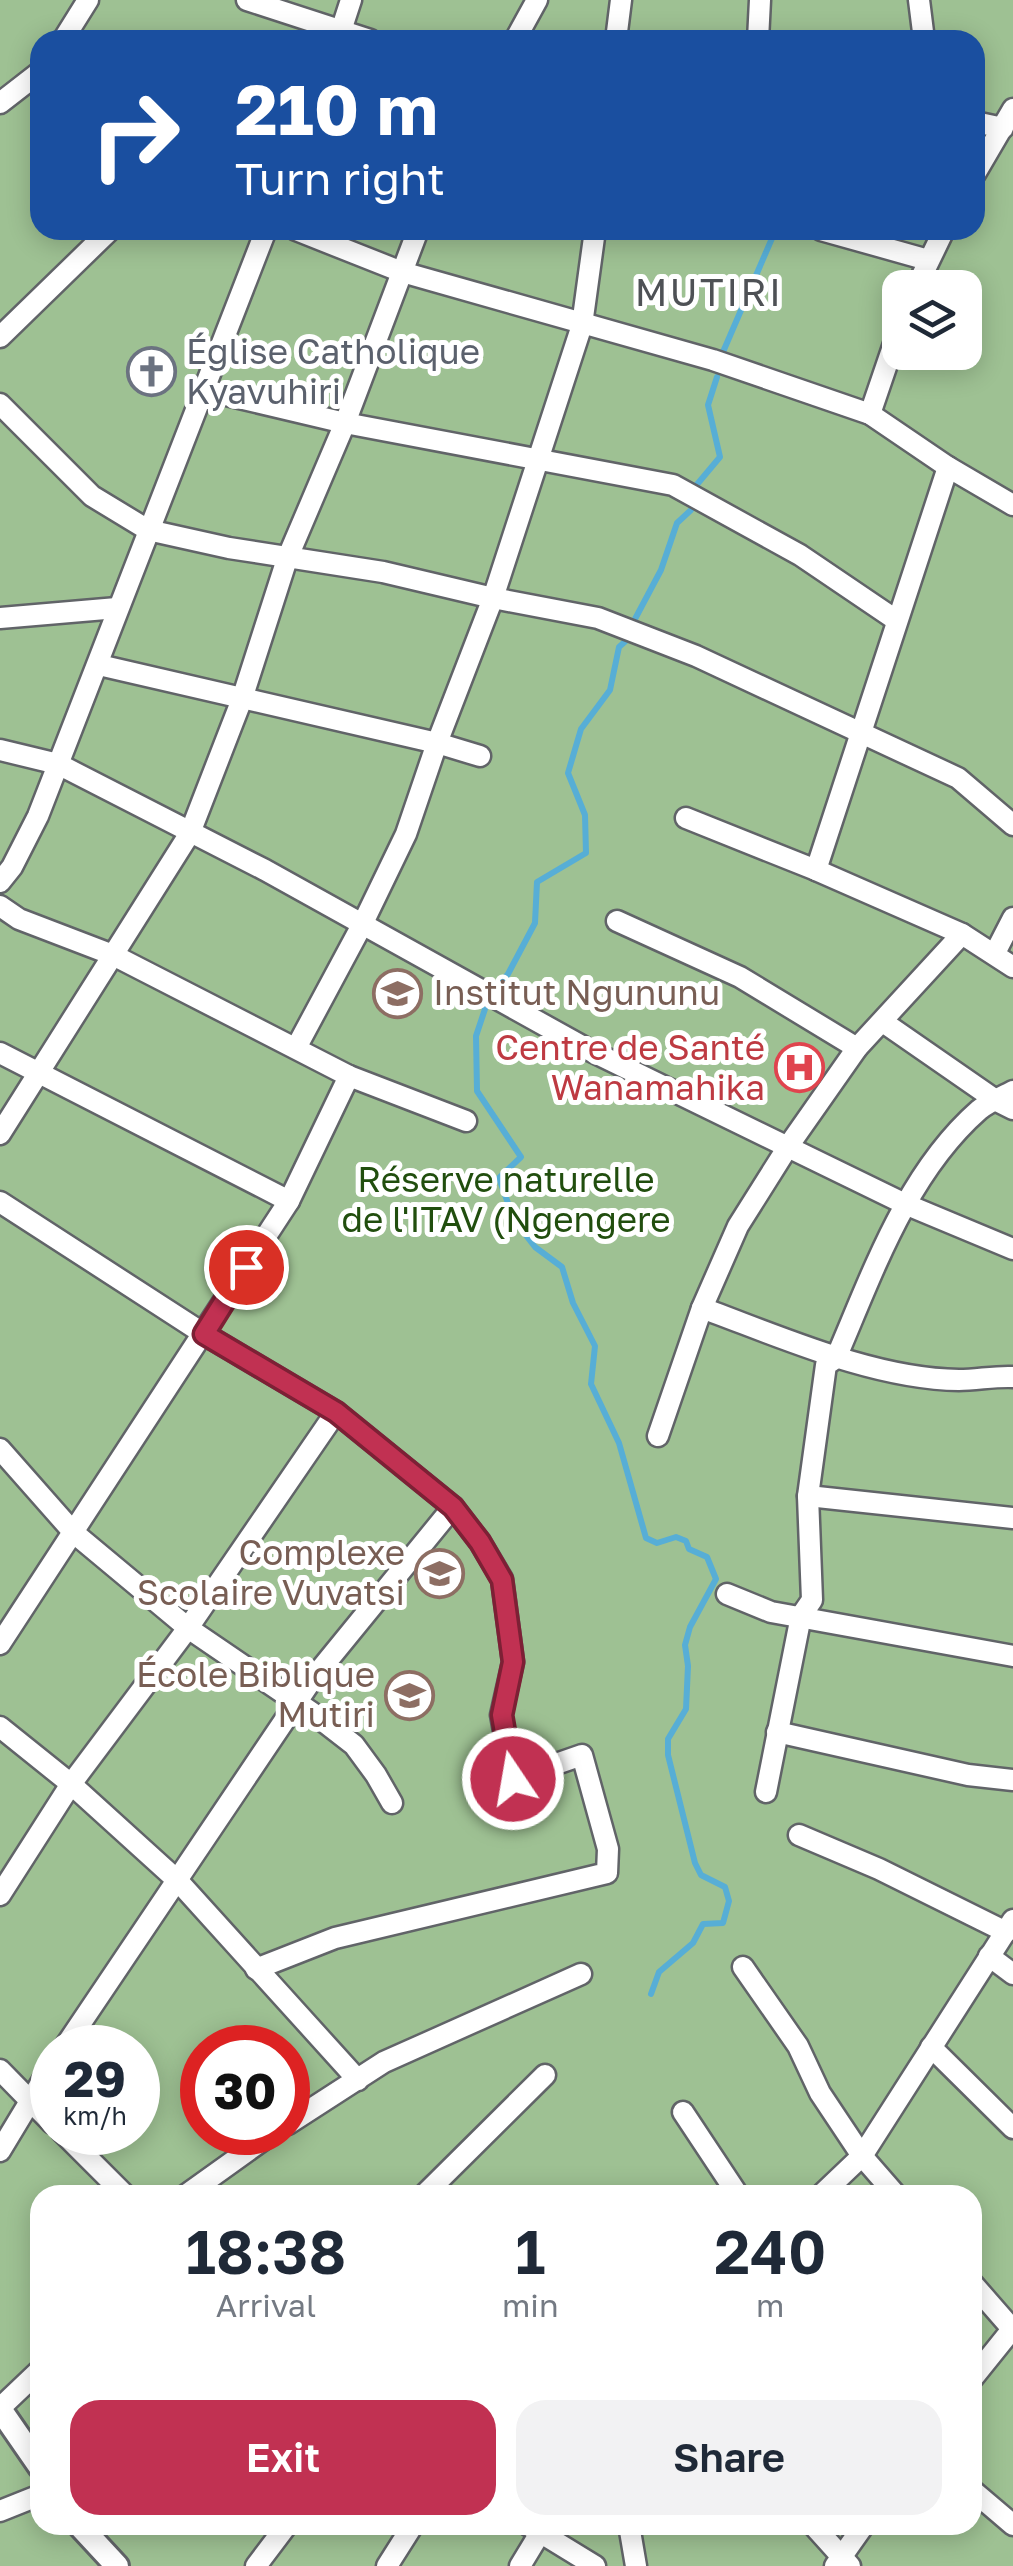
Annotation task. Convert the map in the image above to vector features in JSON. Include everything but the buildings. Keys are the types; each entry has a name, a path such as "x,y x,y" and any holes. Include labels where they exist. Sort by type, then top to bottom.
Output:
{"street":[{"path":"69,30 88,0"},
{"path":"247,0 327,30"},
{"path":"342,30 351,0"},
{"path":"520,30 537,0"},
{"path":"617,30 621,0"},
{"path":"758,30 760,0"},
{"path":"919,0 923,30"},
{"path":"0,104 30,80"},
{"path":"985,157 1008,118"},
{"path":"0,336 100,240"},
{"path":"0,882 38,816 262,240"},
{"path":"321,240 402,272 713,360 870,414 1013,505"},
{"path":"0,1134 190,833 242,698 288,559 414,240"},
{"path":"296,1048 406,834 494,598 582,325 593,240"},
{"path":"857,240 928,260"},
{"path":"924,270 939,240"},
{"path":"870,414 885,370"},
{"path":"206,390 345,422 672,484 800,555 896,620"},
{"path":"0,404 92,496 148,530 288,559 383,572 598,618 656,638 958,778 1013,826"},
{"path":"816,870 948,467"},
{"path":"0,618 118,608"},
{"path":"98,665 480,756"},
{"path":"0,750 58,764 265,870 588,1050 905,1204 1013,1250"},
{"path":"686,818 962,934 1013,967"},
{"path":"0,906 18,919 114,955 348,1076 466,1121"},
{"path":"995,953 1013,918"},
{"path":"616,921 740,977 857,1048"},
{"path":"658,1436 702,1308 738,1226 788,1145 857,1048 962,934"},
{"path":"883,1022 1008,1100"},
{"path":"0,1053 289,1201"},
{"path":"0,1644 289,1201 348,1076"},
{"path":"766,1792 801,1616 812,1600 808,1496 826,1365 836,1358 905,1204 946,1146 982,1108 1008,1100"},
{"path":"0,1202 204,1334 336,1412 453,1507 502,1580 513,1662 502,1715 513,1779 582,1756 608,1849 606,1874 335,1938 256,1969"},
{"path":"702,1308 836,1358 926,1377 1013,1377"},
{"path":"0,1895 71,1784 188,1628 336,1412"},
{"path":"0,1449 74,1533 188,1628 354,1745 392,1804"},
{"path":"808,1496 1013,1518"},
{"path":"80,2025 296,1704 360,1618 453,1507"},
{"path":"727,1594 771,1612 1013,1656"},
{"path":"0,1727 71,1784 178,1881 358,2080"},
{"path":"778,1732 968,1774 1013,1780"},
{"path":"799,1835 1010,1926 862,2156 832,2185"},
{"path":"990,1956 1013,1974"},
{"path":"743,1967 798,2046 820,2092 862,2156 887,2185"},
{"path":"310,2110 384,2062 581,1974"},
{"path":"932,2047 1013,2128"},
{"path":"0,2070 29,2100 0,2151"},
{"path":"434,2185 545,2075"},
{"path":"684,2112 731,2185"},
{"path":"85,2155 115,2185"},
{"path":"200,2185 242,2155"},
{"path":"982,2294 1013,2329 982,2367"},
{"path":"30,2380 0,2409 30,2452"},
{"path":"0,2510 30,2498"},
{"path":"982,2499 1013,2525"},
{"path":"91,2535 118,2566"},
{"path":"256,2566 280,2535"},
{"path":"387,2566 407,2535"},
{"path":"520,2566 532,2535"},
{"path":"544,2535 596,2566"},
{"path":"631,2535 636,2566"},
{"path":"820,2535 842,2564 858,2535"}],"green space":[{"name":"Réserve naturelle de l'ITAV (Ngengere","path":"0,0 1013,0 1013,2566 0,2566"}],"waterway":[{"path":"723,352 771,240"},
{"path":"694,488 720,457 708,405 717,377"},
{"path":"635,619 661,570 677,523 691,510"},
{"path":"495,990 535,923 537,882 586,853 585,815 568,773 581,729 610,690 619,647 628,639"},
{"path":"485,1009 476,1036 477,1091 521,1157 499,1178 514,1220 535,1247 562,1267 573,1303 595,1346 591,1384 619,1443 646,1538 657,1543 676,1537 686,1541 689,1549 707,1557 716,1579 690,1627 685,1645 686,1709 668,1739 668,1755 695,1863 701,1875 725,1887 729,1901 723,1923 703,1924 693,1943 659,1972 651,1994"}],"place":[{"name":"Église Catholique Kyavuhiri","path":"151,372"},
{"name":"Institut Ngununu","path":"398,993"},
{"name":"Centre de Santé Wanamahika","path":"800,1068"},
{"name":"Complexe Scolaire Vuvatsi","path":"440,1573"},
{"name":"École Biblique Mutiri","path":"410,1695"}],"district":[{"name":"MUTIRI","path":"709,293"}],"route":[{"path":"246,1267 204,1334 336,1412 424,1483 453,1507 502,1580 513,1662 502,1715 513,1779"}]}
